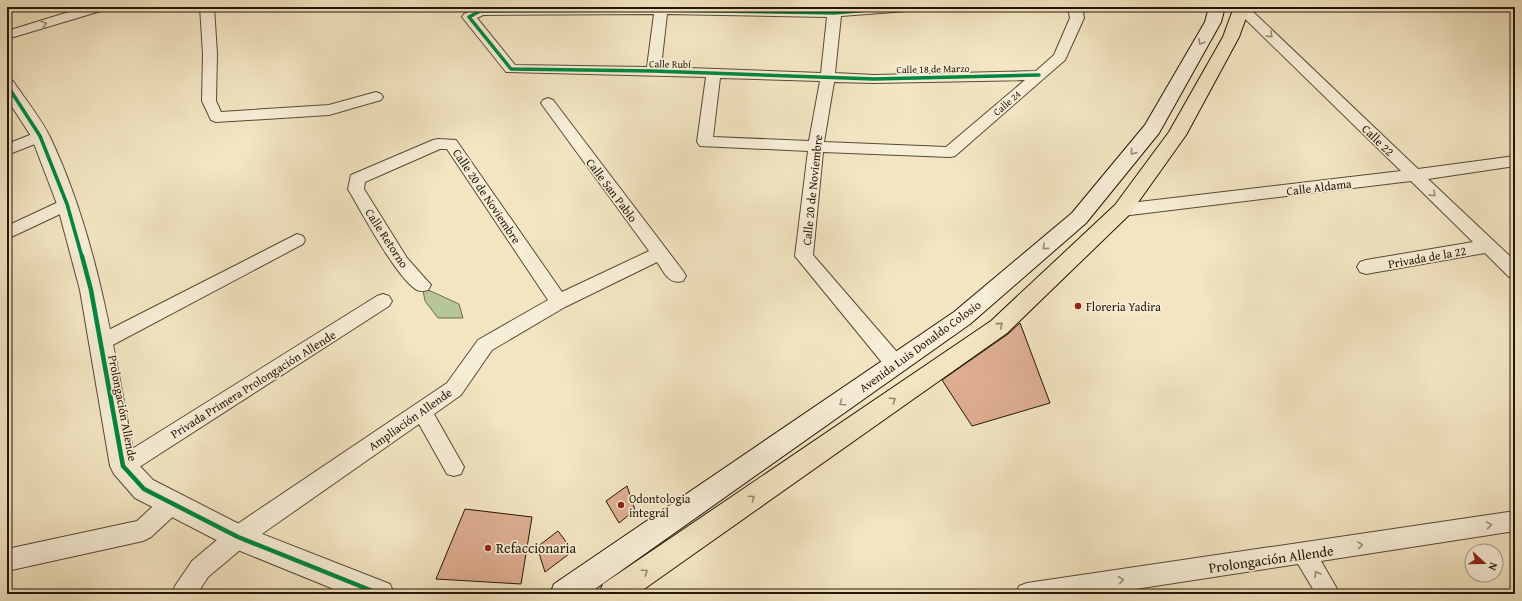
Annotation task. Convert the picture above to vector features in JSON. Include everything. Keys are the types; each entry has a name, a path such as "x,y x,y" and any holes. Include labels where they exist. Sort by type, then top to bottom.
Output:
{"main road":[{"name":"Avenida Luis Donaldo Colosio","path":"564,594 962,318 1079,218 1152,129 1213,22 1217,7"},
{"path":"613,594 998,327 1122,210 1177,135 1231,37 1242,7"},
{"name":"Prolongación Allende","path":"7,85 40,136 67,204 91,290 123,466 144,489 238,537 380,594"}],"street":[{"path":"7,35 99,7"},
{"path":"208,7 210,54 209,101 216,117 329,110 376,97"},
{"path":"653,71 661,8 834,10 907,7"},
{"name":"Calle 24","path":"816,145 950,152 1060,57 1077,18 1075,7"},
{"name":"Calle 22","path":"1242,7 1515,272"},
{"name":"Calle Rubí","path":"661,8 480,11 469,17 511,69 828,76"},
{"name":"Calle 20 de Noviembre","path":"834,10 828,76 816,145 804,256 896,365"},
{"path":"714,73 705,142 816,145"},
{"name":"Calle 18 de Marzo","path":"828,76 874,79 1039,75"},
{"name":"Calle San Pablo","path":"548,103 677,276"},
{"path":"7,150 40,136"},
{"name":"Calle 20 de Noviembre","path":"356,189 357,179 438,144 451,144 559,302"},
{"name":"Calle Aldama","path":"1122,210 1414,175 1515,161"},
{"name":"Calle Retorno","path":"356,189 401,263 422,285"},
{"path":"7,233 67,204"},
{"path":"100,343 297,240"},
{"name":"Privada de la 22","path":"1366,268 1488,246"},
{"name":"Ampliación Allende","path":"183,594 200,569 238,537 454,389 485,344 559,302 659,253"},
{"name":"Privada Primera Prolongación Allende","path":"123,466 383,301"},
{"path":"422,411 454,467"},
{"path":"7,560 143,530 172,503"},
{"name":"Prolongación Allende","path":"1027,594 1304,554 1515,521"},
{"path":"1304,554 1329,594"}],"green space":[{"path":"422,285 424,288 459,304 463,318 438,318 425,301"}],"building":[{"path":"1020,323 1050,403 972,426 942,380 1008,334"},
{"name":"Odontologia integral","path":"627,486 635,510 619,523 606,501"},
{"name":"Refaccionaria","path":"465,509 532,517 521,584 436,579"},
{"path":"558,531 573,551 545,572 537,547"}],"cycle path":[{"path":"907,7 834,13 661,10 480,11 469,17 511,69 653,71 874,79 1039,75"},
{"path":"7,85 40,136 67,204 91,290 123,466 144,489 238,537 380,594"}],"place":[{"name":"Floreria Yadira","path":"1078,306"},
{"name":"Odontologia integral","path":"621,505"},
{"name":"Refaccionaria","path":"488,548"}]}
